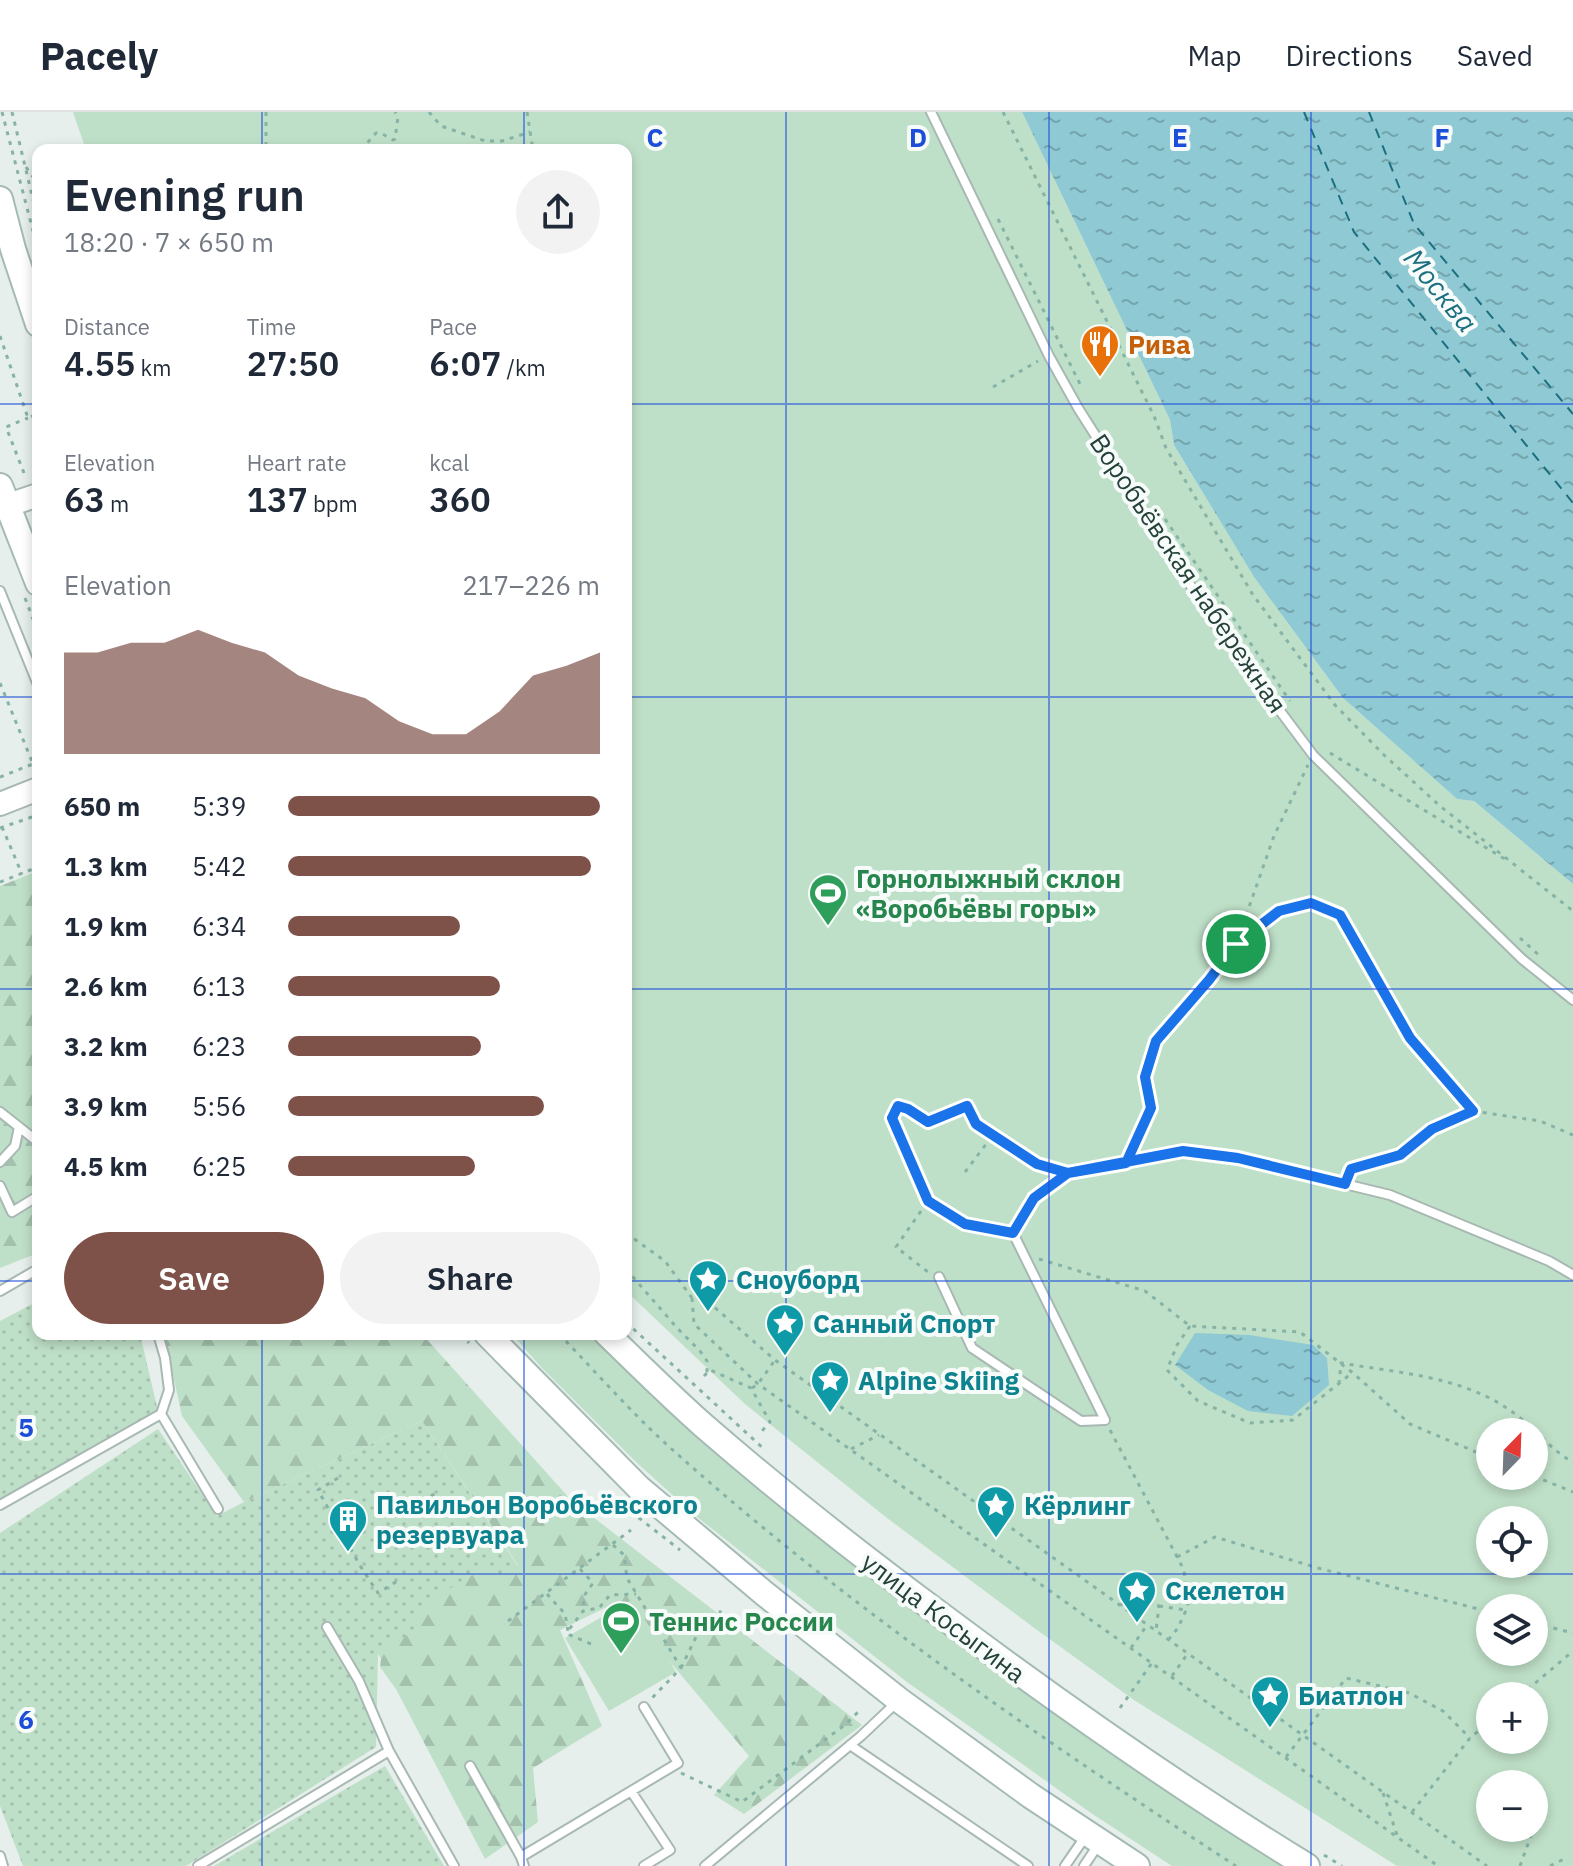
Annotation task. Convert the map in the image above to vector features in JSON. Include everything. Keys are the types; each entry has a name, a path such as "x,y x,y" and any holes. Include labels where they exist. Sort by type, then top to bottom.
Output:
{"main road":[{"path":"0,199 32,306"},
{"path":"2,500 32,569"},
{"path":"493,1340 639,1488 765,1594 899,1700 1031,1796 1137,1866"},
{"name":"улица Косыгина","path":"613,1340 713,1433 790,1499 903,1587 1098,1731 1222,1814 1314,1860"}],"street":[{"path":"2,500 32,496"},
{"path":"0,804 32,791"}],"lane":[{"name":"Воробьёвская набережная","path":"931,112 1049,356 1215,624 1313,755 1522,959 1571,1001"},
{"path":"0,591 32,670"},
{"path":"0,1112 32,1137"},
{"path":"0,1162 15,1146 19,1127"},
{"path":"1013,1233 1034,1198 1068,1173 1183,1151 1238,1158 1390,1195 1549,1261 1573,1275"},
{"path":"0,1186 12,1212 32,1200"},
{"path":"928,1201 965,1224 1013,1233"},
{"path":"939,1277 972,1348 1081,1421 1105,1420 1013,1233"},
{"path":"0,1291 32,1272"},
{"path":"0,1505 161,1414 169,1390 160,1340"},
{"path":"161,1414 218,1509"},
{"path":"327,1627 359,1681 389,1751 454,1866"},
{"path":"705,1866 899,1700"},
{"path":"470,1766 522,1862 678,1763 644,1707"},
{"path":"850,1745 1028,1866"},
{"path":"198,1866 389,1751"},
{"path":"631,1791 670,1850 644,1866"},
{"path":"1065,1866 1094,1837"},
{"path":"1084,1866 1094,1837"},
{"path":"0,1856 3,1866"}],"path":[{"path":"2,112 32,227"},
{"path":"12,112 32,196"},
{"path":"266,112 266,144"},
{"path":"366,144 376,133 395,139 398,117 395,112"},
{"path":"429,112 441,126 485,141 502,141 530,132"},
{"path":"527,112 532,144"},
{"path":"1003,112 1154,416 1166,448 1253,595 1335,705 1383,754 1440,806 1573,911"},
{"path":"24,164 32,175"},
{"path":"993,208 1082,387"},
{"path":"0,336 28,418"},
{"path":"993,387 1049,356"},
{"path":"24,473 6,427 32,416"},
{"path":"1162,516 1289,700"},
{"path":"0,683 32,762"},
{"path":"0,700 6,698"},
{"path":"1343,770 1322,748 1520,869"},
{"path":"1236,944 1274,836 1313,755"},
{"path":"0,777 32,764"},
{"path":"22,874 1,827 32,817"},
{"path":"0,882 32,870"},
{"path":"1126,1163 1151,1108 1145,1077 1156,1041 1236,944 1279,911 1311,903 1340,915 1410,1038 1473,1111"},
{"path":"1517,935 1550,965"},
{"path":"919,1264 896,1247 928,1201 892,1118 898,1106 928,1122 967,1106 976,1124 1037,1164 1068,1173"},
{"path":"1345,1184 1351,1169 1400,1155 1432,1129 1473,1111 1540,1121 1573,1135"},
{"path":"965,1172 993,1135"},
{"path":"632,1237 665,1261 692,1298 694,1324 758,1384 1438,1866"},
{"path":"1022,1254 1145,1291 1190,1326 1300,1332 1353,1373 1410,1424 1476,1452"},
{"path":"632,1276 700,1351 707,1361 705,1375 710,1370 751,1388 770,1422 762,1431"},
{"path":"692,1298 705,1299 775,1360 1487,1866"},
{"path":"1190,1326 1177,1345 1167,1370 1198,1401 1250,1423 1293,1420 1353,1373"},
{"path":"632,1327 766,1450"},
{"path":"565,1340 663,1441 787,1547 915,1646 1145,1807 1236,1866"},
{"path":"751,1388 758,1384 775,1360"},
{"path":"1339,1384 1341,1363"},
{"path":"1341,1363 1444,1380 1491,1399 1511,1411 1573,1462"},
{"path":"1105,1420 1184,1570 1188,1606 1169,1640"},
{"path":"851,1449 879,1435"},
{"path":"338,1478 318,1490 359,1564 378,1593 399,1580"},
{"path":"1548,1482 1573,1492"},
{"path":"414,1507 439,1491"},
{"path":"508,1621 631,1530"},
{"path":"1177,1557 1215,1537 1318,1568 1476,1608"},
{"path":"613,1545 624,1555 627,1578 681,1668"},
{"path":"568,1631 583,1611 584,1596 593,1583 580,1569"},
{"path":"546,1593 565,1614 570,1635 591,1644"},
{"path":"583,1611 599,1608 610,1595 636,1594"},
{"path":"1119,1605 1149,1600 1159,1606 1186,1610"},
{"path":"644,1707 681,1668 697,1635 719,1622 721,1605"},
{"path":"1156,1631 1159,1606"},
{"path":"1131,1648 1147,1625"},
{"path":"1548,1627 1573,1633"},
{"path":"1536,1682 1573,1651"},
{"path":"1172,1676 1188,1653"},
{"path":"1120,1708 1152,1663"},
{"path":"1286,1757 1346,1678 1409,1693 1443,1711 1470,1738"},
{"path":"669,1768 742,1802 859,1711"},
{"path":"1411,1812 1476,1733"},
{"path":"1383,1793 1397,1837"},
{"path":"1520,1866 1529,1842"},
{"path":"1550,1866 1564,1859"},
{"path":"1314,1860 1342,1866"}],"green space":[{"path":"73,112 1022,112 1170,420 1174,445 1254,577 1343,698 1457,799 1474,801 1573,884 1573,1866 1397,1866 1134,1700 887,1518 745,1404 632,1297 632,144 84,144"},
{"path":"32,873 32,1255 0,1268 0,886"},
{"path":"32,1304 32,1340 141,1340 158,1411 0,1502 0,1321"},
{"path":"165,1340 427,1340 571,1500 862,1725 744,1814 714,1795 749,1756 619,1601 560,1630 602,1726 533,1768 538,1822 485,1859 396,1689 380,1667 378,1654 382,1651 384,1640 397,1636 401,1639 415,1630 416,1615 451,1588 486,1567 493,1570 494,1581 518,1565 422,1421 244,1502 182,1416"},
{"path":"517,1340 599,1340 678,1416 1124,1761 1283,1866 1172,1866 1091,1813 907,1682 697,1517 637,1463"},
{"path":"422,1421 518,1566 378,1654 376,1747 186,1866 23,1866 0,1806 0,1533 158,1429 217,1516"},
{"name":"Теннис России","path":"633,1599 676,1672 609,1711 565,1638"},
{"path":"385,1766 444,1866 214,1866"}],"water":[{"name":"Москва","path":"1022,112 1573,112 1573,884 1474,801 1457,799 1343,698 1254,577 1174,445 1170,420"},
{"path":"1195,1333 1249,1335 1313,1345 1327,1358 1329,1385 1292,1416 1248,1411 1208,1390 1175,1365"}],"ferry route":[{"path":"1304,112 1354,232 1573,503"},
{"path":"1369,112 1414,224 1573,414"}],"place":[{"name":"Рива","path":"1100,378"},
{"name":"Горнолыжный склон «Воробьёвы горы»","path":"828,927"},
{"name":"Сноуборд","path":"708,1313"},
{"name":"Санный Спорт","path":"785,1357"},
{"name":"Alpine Skiing","path":"830,1414"},
{"name":"Кёрлинг","path":"996,1539"},
{"name":"Павильон Воробьёвского резервуара","path":"348,1553"},
{"name":"Скелетон","path":"1137,1624"},
{"name":"Теннис России","path":"621,1655"},
{"name":"Биатлон","path":"1270,1729"}],"route":[{"path":"1236,944 1156,1041 1145,1077 1151,1108 1126,1163 1068,1173 1034,1198 1013,1233 965,1224 928,1201 892,1118 898,1106 928,1122 967,1106 976,1124 1037,1164 1068,1173 1126,1163 1183,1151 1238,1158 1345,1184 1351,1169 1400,1155 1432,1129 1473,1111 1410,1038 1340,915 1311,903 1279,911 1236,944"}]}
